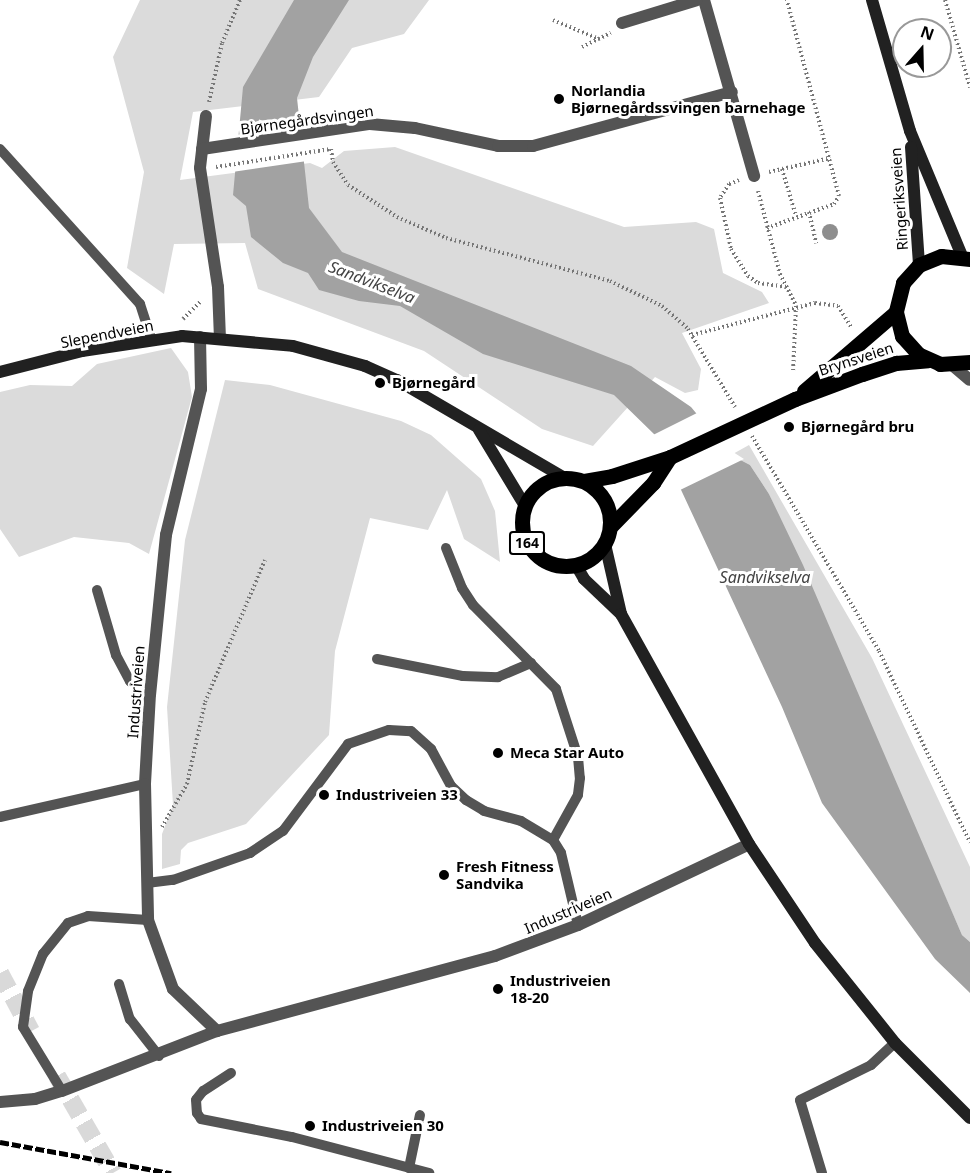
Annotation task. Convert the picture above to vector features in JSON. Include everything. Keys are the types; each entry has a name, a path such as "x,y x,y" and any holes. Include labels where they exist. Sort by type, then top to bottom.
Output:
{"main road":[{"name":"Ringeriksveien","path":"872,0 909,131 966,257"},
{"name":"Ringeriksveien","path":"909,131 919,265"},
{"path":"966,257 941,256 919,265 903,283 896,312 909,346 928,360 952,365 970,362"},
{"name":"Brynsveien","path":"788,402 896,312"},
{"path":"220,338 293,346 366,366 434,399 478,429 563,477 584,481 612,476 670,457 788,402"},
{"name":"Slependveien","path":"0,372 82,351 152,340 220,338"},
{"name":"Brynsveien","path":"788,402 896,363 928,360"},
{"path":"478,429 525,506 539,486 563,477"},
{"path":"610,527 652,483 670,457"},
{"path":"584,481 606,501 610,527 605,544 593,558 576,565 584,579 621,614"},
{"name":"164","path":"525,506 522,530 532,551 552,564 576,565"},
{"path":"605,544 621,614 749,844 814,943 895,1043 970,1118"}],"street":[{"path":"622,23 697,0"},
{"path":"704,0 754,176"},
{"name":"Bjørnegårdsvingen","path":"202,149 384,124 498,146 530,146 732,92"},
{"path":"206,116 200,168 218,287 220,338"},
{"name":"Industriveien","path":"200,337 201,389 166,535 150,694 145,783 146,843 148,920 173,989 217,1031"},
{"path":"952,365 970,380"},
{"name":"Industriveien","path":"0,1102 35,1099 159,1056 217,1031 495,956 578,925 749,844"}],"lane":[{"path":"0,149 140,303 152,340"},
{"path":"446,548 462,588 473,605 556,689 578,757 578,795 553,840"},
{"path":"98,590 116,655 130,681 150,694"},
{"path":"377,659 463,676 498,677 531,663"},
{"path":"147,883 173,880 250,853 283,831 348,744 389,730 411,731 431,749 451,786 466,800 484,811 521,821 553,840 561,853 578,925"},
{"path":"0,817 145,783"},
{"path":"62,1091 23,1027 28,991 44,954 68,923 88,916 148,920"},
{"path":"119,984 130,1019 159,1056"},
{"path":"822,1173 800,1100 871,1065 895,1043"},
{"path":"231,1073 203,1091 196,1100 196,1113 201,1119 292,1137 429,1173"},
{"path":"409,1168 420,1115"}],"path":[{"path":"206,116 222,43 240,0"},
{"path":"767,228 834,204 839,196 787,0"},
{"path":"945,0 970,87"},
{"path":"553,20 599,39"},
{"path":"582,47 620,29 622,23"},
{"path":"219,167 331,149 333,162 348,185 397,218 446,238 638,292 672,312 692,335 741,418"},
{"path":"787,287 758,283 748,276 731,249 720,198 729,184 830,158"},
{"path":"782,169 796,216"},
{"path":"754,176 767,228 787,287 796,306 793,372"},
{"path":"809,212 816,243"},
{"path":"175,321 195,310 202,295"},
{"path":"692,335 796,306 815,303 838,306 855,335"},
{"path":"747,428 879,651 970,843"},
{"path":"146,843 169,820 187,784 205,702 265,560"}],"shaded area":[{"path":"140,0 429,0 404,34 352,48 319,97 193,112 180,180 310,163 322,168 344,151 395,147 624,227 696,222 714,229 723,273 762,292 769,303 682,333 701,369 698,390 685,393 655,377 593,446 542,429 424,351 258,289 245,243 174,244 164,294 127,268 144,172 113,57"},
{"path":"171,348 188,372 192,397 149,554 129,543 74,537 19,557 0,529 0,392 30,385 72,386 97,364"},
{"path":"225,380 270,385 401,421 431,435 481,479 495,511 500,562 464,539 447,490 428,530 370,518 335,651 329,735 246,824 188,843 181,850 180,864 162,869 162,834 173,805 167,707 185,540"},
{"path":"749,445 872,658 970,867 970,942 962,935 769,494 750,465 731,455"}],"water":[{"name":"Sandvikselva","path":"294,0 349,0 313,57 297,98 309,208 342,252 631,366 691,407 731,455 750,465 769,494 803,565 962,935 970,942 970,993 935,959 822,803 782,707 656,436 614,395 483,354 400,306 359,301 319,290 308,273 283,263 251,237 246,206 233,195 243,87"}],"pier":[{"path":"303,124 307,161 232,172 236,135"},
{"path":"699,412 733,452 744,459 678,491 651,436"}],"tunnel":[{"path":"0,973 31,1031"},
{"path":"57,1076 113,1173"}],"railway":[{"path":"0,1142 171,1173"}],"place":[{"name":"Norlandia Bjørnegårdssvingen barnehage","path":"559,99"},
{"name":"Bjørnegård","path":"380,383"},
{"name":"Bjørnegård bru","path":"789,427"},
{"name":"Meca Star Auto","path":"498,753"},
{"name":"Industriveien 33","path":"324,795"},
{"name":"Fresh Fitness Sandvika","path":"444,875"},
{"name":"Industriveien 18-20","path":"498,989"},
{"name":"Industriveien 30","path":"310,1126"}]}
